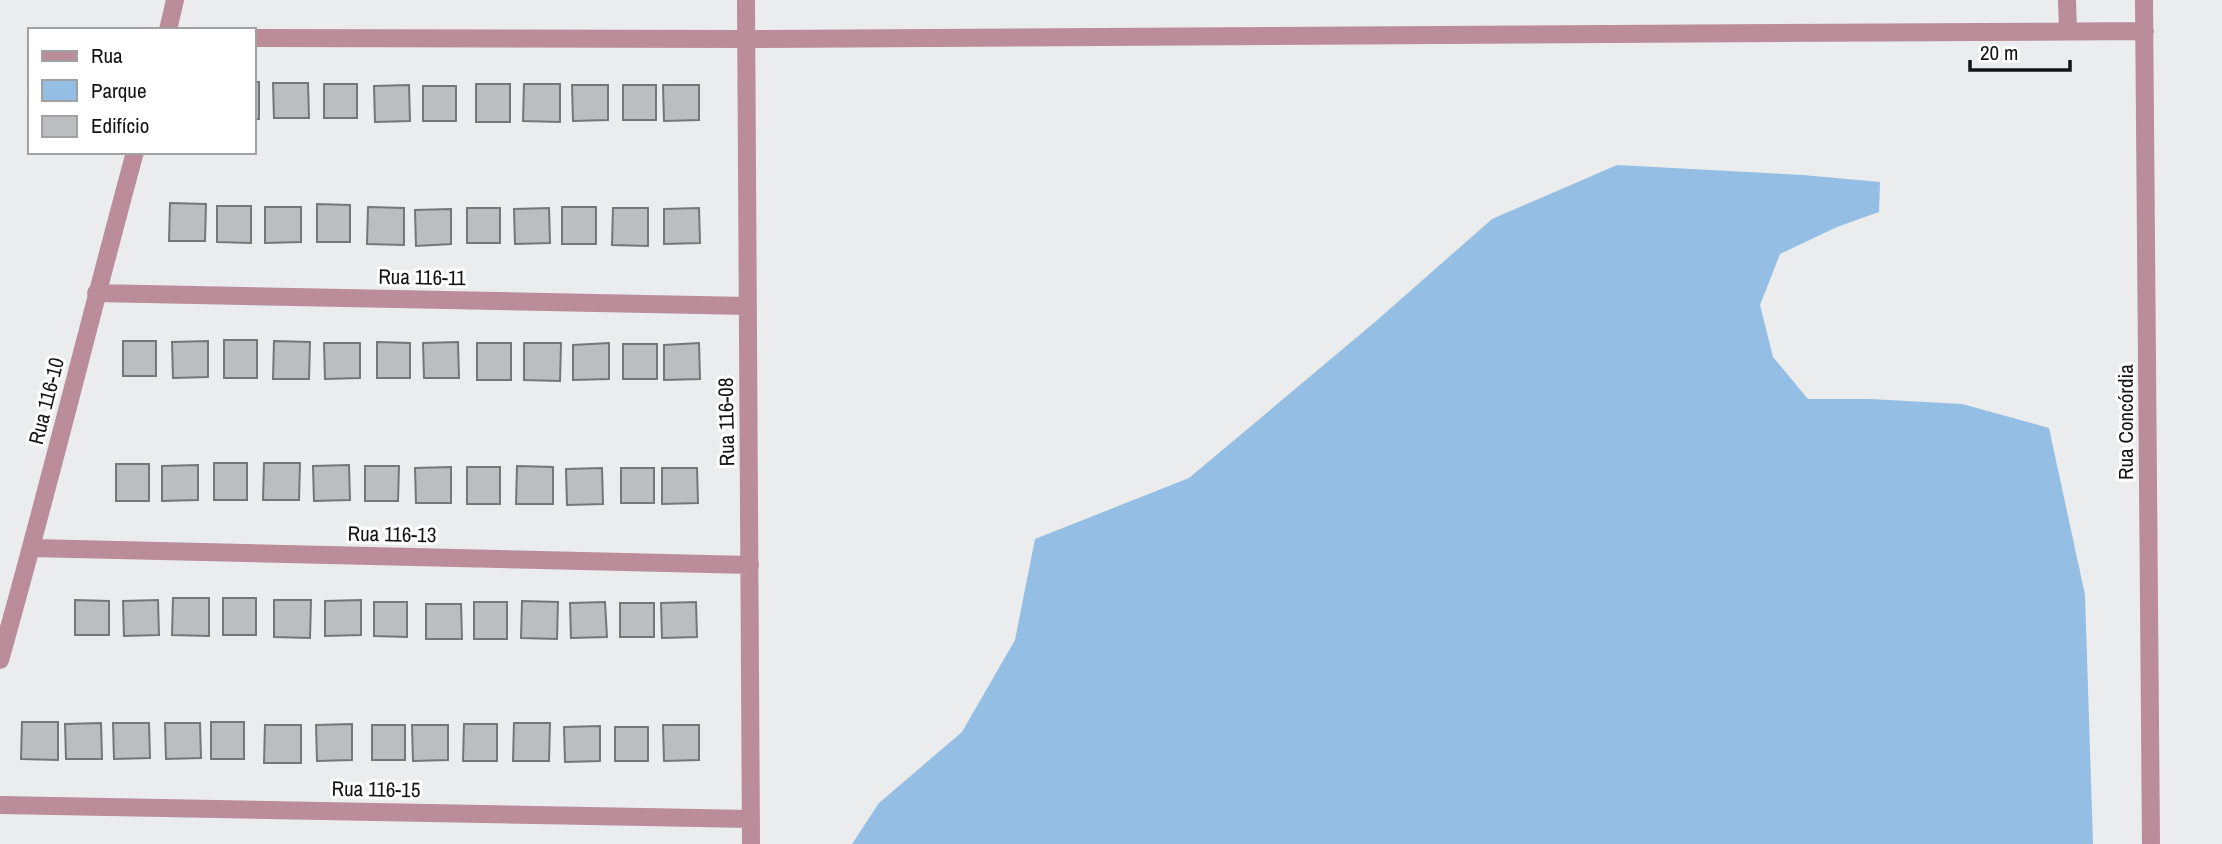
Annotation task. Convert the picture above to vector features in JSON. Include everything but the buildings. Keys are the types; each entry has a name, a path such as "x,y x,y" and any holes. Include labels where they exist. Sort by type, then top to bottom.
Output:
{"street":[{"path":"168,28 175,0"},
{"name":"Rua 116-08","path":"746,0 751,844"},
{"path":"2067,0 2068,31"},
{"name":"Rua Concórdia","path":"2144,0 2151,844"},
{"path":"256,38 747,39 2145,31"},
{"name":"Rua 116-10","path":"0,660 32,548 96,293 134,154"},
{"name":"Rua 116-11","path":"96,293 748,306"},
{"name":"Rua 116-13","path":"32,548 750,565"},
{"name":"Rua 116-15","path":"0,805 751,819"}],"green space":[{"path":"1617,165 1880,182 1879,212 1837,227 1780,254 1760,305 1773,357 1808,399 1962,404 2049,428 2085,595 2093,844 852,844 879,803 962,732 1015,640 1035,539 1189,478 1375,322 1492,219"}]}
